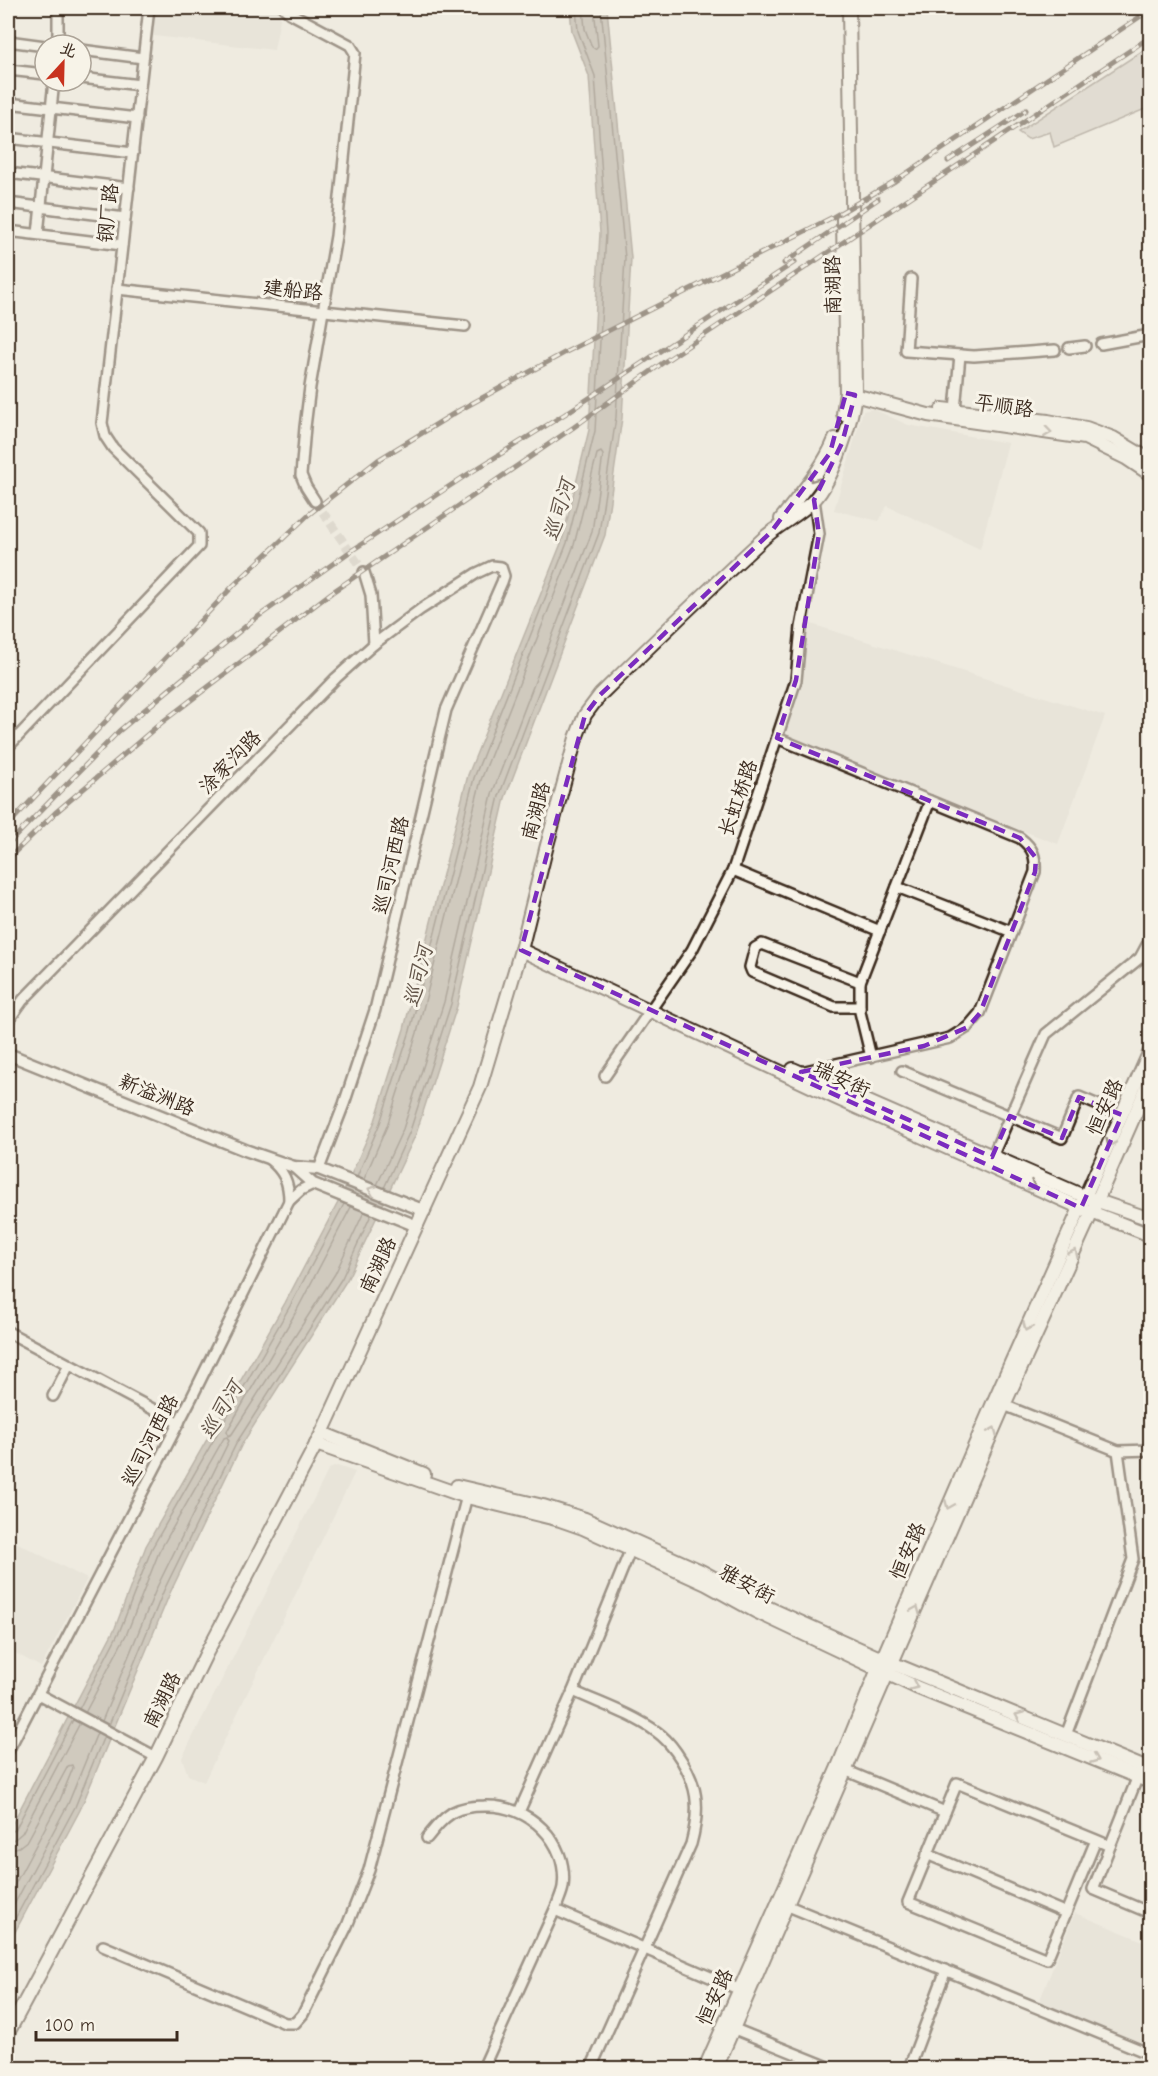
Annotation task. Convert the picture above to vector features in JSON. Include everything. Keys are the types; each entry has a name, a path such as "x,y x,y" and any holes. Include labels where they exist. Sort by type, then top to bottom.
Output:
{"main road":[{"name":"南湖路","path":"771,532 813,479 830,453 851,391 841,8"},
{"name":"南湖路","path":"8,2033 156,1757 212,1643 319,1439 485,1074 522,946 562,787 585,715 610,685 771,532 814,500 826,482 839,451 851,391 849,8"},
{"name":"平顺路","path":"851,391 908,404 1048,421 1086,428 1113,438 1150,460"},
{"name":"平顺路","path":"851,391 928,415 1084,438 1126,458 1150,474"},
{"name":"瑞安街","path":"522,946 834,1097 1089,1205 1150,1219"},
{"name":"瑞安街","path":"653,1008 992,1157 1150,1235"},
{"name":"恒安路","path":"1089,1205 1122,1115 1150,1051"},
{"name":"恒安路","path":"716,2068 744,1991 999,1403 1089,1205 1150,1080"},
{"name":"雅安街","path":"319,1439 373,1455 468,1493 565,1512 632,1546 701,1571 885,1666 1144,1771"},
{"name":"雅安街","path":"885,1666 1066,1735 1144,1771 1150,1782"},
{"name":"恒安路","path":"705,2068 729,2027"}],"street":[{"path":"58,8 58,33"},
{"name":"钢厂路","path":"8,747 199,546 199,533 113,448 105,436 102,423 149,8"},
{"path":"284,8 350,45 355,53 336,236 310,387 301,475 315,501"},
{"path":"8,41 33,44"},
{"path":"93,52 143,58"},
{"path":"8,70 33,73"},
{"path":"93,79 140,85"},
{"path":"38,234 53,93"},
{"path":"8,103 137,117"},
{"path":"8,138 133,153"},
{"path":"8,173 129,188"},
{"path":"8,203 125,218"},
{"path":"8,231 122,245"},
{"path":"911,279 906,351 975,356 1055,350"},
{"name":"建船路","path":"117,289 465,326"},
{"path":"1101,344 1150,335"},
{"path":"1069,348 1085,346"},
{"path":"955,411 960,355"},
{"name":"长虹桥路","path":"605,1076 692,950 733,870 796,680 801,627 816,559 819,534 814,500"},
{"name":"涂家沟路","path":"8,1021 23,1000 336,678 374,644 421,609 477,573 492,566 501,567 504,571"},
{"name":"巡司河西路","path":"319,1169 344,1104 375,1010 446,710 502,582 504,571"},
{"path":"364,572 371,595 374,644"},
{"path":"777,738 1020,838 1030,846 1036,858 1035,872 980,1013 968,1027 950,1038 801,1072"},
{"path":"872,1057 860,1007 860,982 930,801"},
{"path":"733,870 880,931"},
{"path":"897,887 1012,932"},
{"path":"992,1157 1046,1034 1140,958 1149,942"},
{"path":"860,982 762,944 755,948 750,966 752,972 834,1007 860,1007"},
{"name":"新溢洲路","path":"8,1054 294,1167"},
{"path":"902,1071 1062,1138 1079,1096 1122,1115"},
{"path":"267,1158 284,1174 288,1183 289,1201"},
{"path":"294,1167 319,1169 424,1211"},
{"path":"294,1167 313,1184 417,1226"},
{"path":"289,1201 301,1190 313,1184"},
{"name":"巡司河西路","path":"8,1751 179,1423 289,1201"},
{"path":"8,1332 179,1423"},
{"path":"52,1396 69,1365"},
{"path":"999,1403 1118,1451 1150,1450"},
{"path":"1066,1735 1133,1559 1118,1451"},
{"path":"103,1946 285,2024 295,2023 303,2014 347,1926 369,1870 468,1493"},
{"path":"519,1812 573,1691 632,1546"},
{"path":"573,1691 637,1720 659,1733 687,1767 698,1806 691,1844 591,2068"},
{"path":"38,1694 156,1757"},
{"path":"842,1769 945,1812"},
{"path":"1144,1771 1093,1889 1150,1913"},
{"path":"1096,1840 1047,1959 908,1902 957,1783 1096,1840 1110,1846"},
{"path":"427,1838 440,1822 455,1811 472,1806 491,1806 519,1812 535,1821 547,1833 559,1853 563,1872 563,1888 483,2068"},
{"path":"927,1854 1066,1913"},
{"path":"783,1904 1150,2054"},
{"path":"555,1910 744,1991"},
{"path":"909,2068 946,1970"},
{"path":"729,2027 831,2068"}],"highlighted area":[{"path":"846,393 855,395 842,443 814,500 819,534 796,680 777,738 1020,838 1036,858 1035,872 980,1013 968,1027 924,1046 801,1072 992,1157 1010,1116 1062,1138 1079,1097 1122,1115 1081,1208 521,950 585,715 600,695 771,532 830,453"}],"shaded area":[{"path":"149,8 282,8 274,50 146,35"},
{"path":"1150,46 1150,107 1054,147 1050,132 1028,139 1018,132"},
{"path":"873,409 908,425 1008,443 980,549 887,506 879,521 834,510 863,411"},
{"path":"808,623 1105,716 1058,844 777,738 796,680"},
{"path":"337,1466 355,1472 204,1782 188,1775 182,1758 329,1469"},
{"path":"10,1539 87,1579 41,1667 8,1649 8,1543"},
{"path":"1075,1913 1150,1944 1150,2054 1037,2007"}],"water":[{"name":"巡司河","path":"570,8 607,8 631,258 622,418 605,535 505,798 457,1006 416,1134 347,1280 242,1444 170,1593 80,1810 8,1945 8,1832 115,1628 146,1546 285,1303 342,1195 375,1121 404,1029 468,775 562,541 589,430 600,233 589,76 572,32"}],"tunnel":[{"path":"315,501 364,572"}],"railway":[{"path":"8,825 234,585 308,515 378,460 458,411 566,352 833,217 895,181 1150,10"},
{"path":"8,859 55,813 161,723 331,593 574,427 664,362 1150,37"},
{"path":"948,161 1026,110"},
{"path":"784,263 878,199"},
{"path":"8,844 119,731 252,621 348,553 565,414 795,262"}]}
